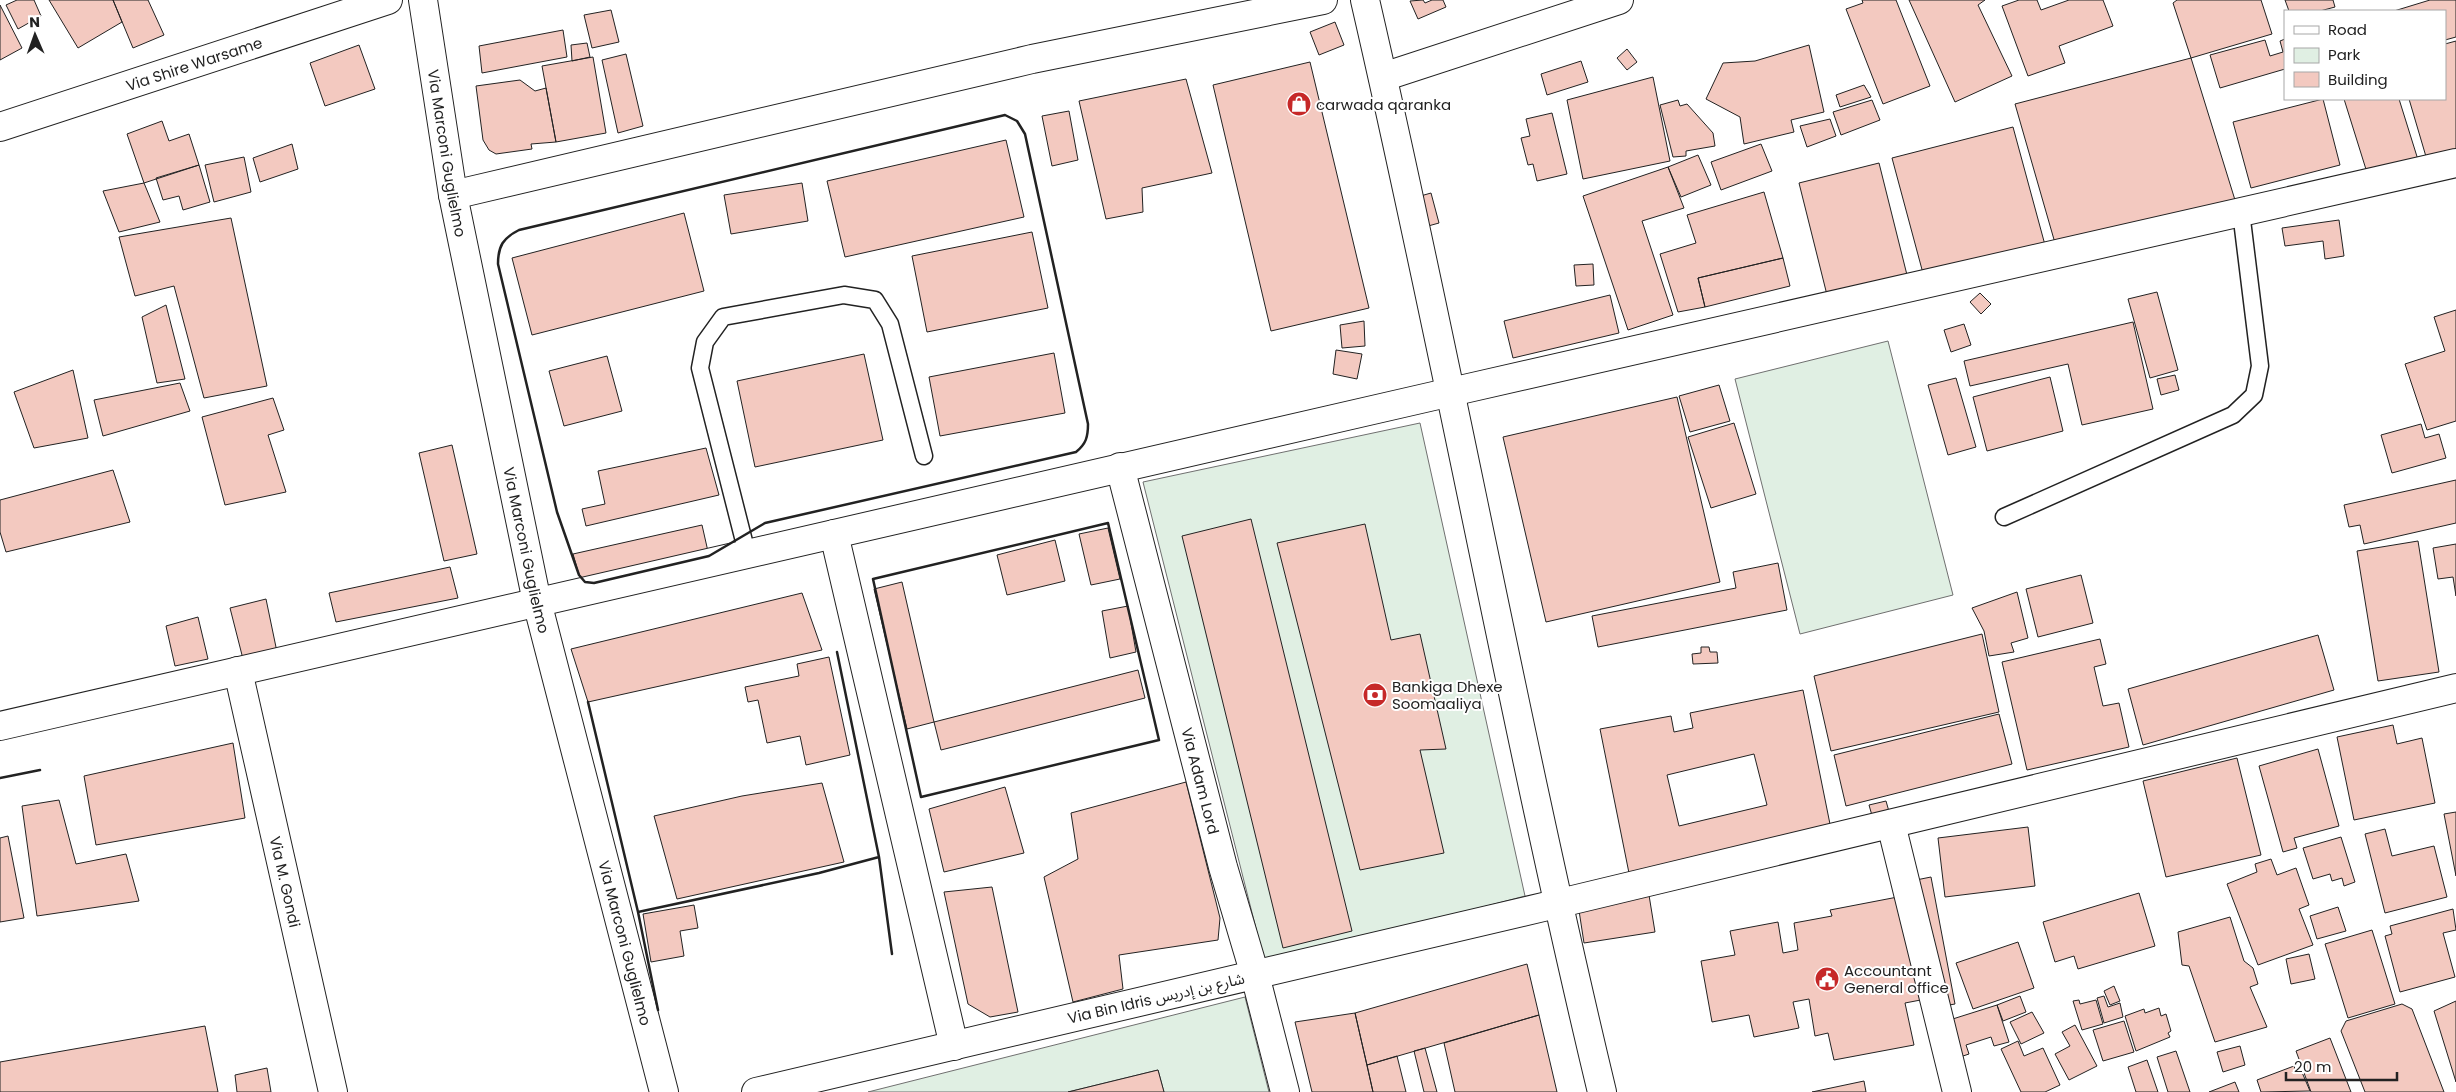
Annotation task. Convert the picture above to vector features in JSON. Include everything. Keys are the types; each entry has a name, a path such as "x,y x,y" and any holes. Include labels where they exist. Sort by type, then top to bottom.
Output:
{"main road":[{"name":"Via Shire Warsame","path":"0,127 388,0"},
{"name":"Via Marconi Guglielmo","path":"422,0 453,195 537,602 664,1092"},
{"path":"453,195 1032,58 1323,0"},
{"path":"1365,0 1451,392 1556,904 1602,1092"},
{"path":"1383,77 1619,0"},
{"path":"0,726 1120,467 2456,163"},
{"name":"Via Adam Lord","path":"1120,467 1223,867 1255,975 1285,1092"},
{"path":"834,534 954,1046"},
{"name":"Via M. Gondi","path":"238,671 333,1092"},
{"name":"Via Bin Idris شارع بن إدريس","path":"756,1092 1556,904 2456,688"},
{"path":"1891,824 1957,1092"}],"lane":[{"path":"2004,517 2233,415 2254,395 2260,366 2241,212"},
{"path":"747,553 700,368 705,342 723,317 844,295 874,300 890,324 924,456"}],"green space":[{"path":"1888,341 1953,595 1800,634 1735,379"},
{"path":"1420,423 1525,896 1265,964 1143,482"},
{"path":"1245,997 1269,1092 1164,1092 1158,1070 1068,1092 868,1092"}],"building":[{"path":"17,0 34,0 41,16 18,29 6,5"},
{"path":"49,0 113,0 122,22 78,48"},
{"path":"113,0 148,0 164,35 133,48"},
{"path":"1423,0 1425,3 1432,0 1443,0 1446,7 1418,19 1410,1"},
{"path":"1862,0 1896,0 1930,86 1883,104 1846,9 1863,3"},
{"path":"1909,0 1985,0 1978,5 2012,76 1955,102"},
{"path":"2019,0 2037,0 2041,10 2069,0 2103,0 2113,26 2059,46 2065,63 2028,76 2002,6"},
{"path":"2177,0 2261,0 2272,34 2191,58 2173,3"},
{"path":"2285,0 2333,0 2335,7 2324,10 2289,10"},
{"path":"2430,0 2456,0 2456,37 2446,40 2446,10 2397,10"},
{"path":"0,5 22,48 0,60"},
{"path":"611,10 619,42 592,48 584,15"},
{"path":"1335,22 1344,45 1319,55 1310,32"},
{"path":"563,30 567,57 482,73 479,46"},
{"path":"2284,39 2284,69 2220,88 2210,55 2265,40 2270,56 2283,52 2280,41"},
{"path":"2456,41 2456,151 2427,160 2409,100 2446,100 2446,44"},
{"path":"587,43 590,57 572,61 571,45"},
{"path":"359,45 375,89 325,106 310,63"},
{"path":"1809,45 1824,112 1791,120 1794,132 1744,144 1740,117 1706,99 1723,63 1755,61"},
{"path":"1627,49 1637,62 1627,70 1617,58"},
{"path":"626,54 643,126 618,133 602,60"},
{"path":"593,57 606,133 556,142 542,66"},
{"path":"2191,58 2235,200 2057,250 2015,104"},
{"path":"1581,61 1588,82 1547,95 1541,74"},
{"path":"1310,62 1369,308 1271,331 1213,85"},
{"path":"1653,77 1670,161 1583,179 1567,100"},
{"path":"1186,79 1212,173 1142,188 1143,212 1106,219 1079,101"},
{"path":"520,80 535,91 546,88 556,142 531,144 532,149 496,154 489,150 483,140 476,86"},
{"path":"1864,85 1871,97 1840,107 1836,95"},
{"path":"1678,100 1680,106 1687,104 1713,133 1715,146 1686,151 1686,156 1673,157 1660,105"},
{"path":"1872,100 1880,120 1841,135 1833,112"},
{"path":"2323,100 2340,165 2251,188 2233,122"},
{"path":"2344,100 2399,100 2419,163 2369,179"},
{"path":"1069,111 1078,160 1052,166 1042,116"},
{"path":"1552,113 1567,174 1537,181 1533,164 1528,165 1521,138 1530,136 1526,119"},
{"path":"1830,119 1836,136 1807,147 1800,126"},
{"path":"162,121 169,141 189,134 199,165 144,183 127,134"},
{"path":"2013,127 2045,245 1924,277 1892,158"},
{"path":"1006,140 1024,217 845,257 827,181"},
{"path":"292,144 298,169 260,182 253,158"},
{"path":"1761,144 1772,171 1721,190 1711,162"},
{"path":"1698,155 1711,185 1681,197 1668,167"},
{"path":"244,157 251,192 214,202 205,165"},
{"path":"1879,163 1908,279 1828,299 1799,183"},
{"path":"199,165 210,202 183,210 179,196 163,200 156,178"},
{"path":"1668,167 1684,208 1642,221 1673,315 1628,330 1583,196"},
{"path":"144,183 160,222 119,232 103,191"},
{"path":"802,183 808,221 731,234 724,195"},
{"path":"1764,192 1783,258 1698,278 1705,307 1678,312 1660,254 1696,243 1687,215"},
{"path":"1431,193 1439,223 1410,231 1403,201"},
{"path":"684,213 704,291 532,335 512,258"},
{"path":"231,218 267,386 204,398 174,286 135,296 119,237"},
{"path":"2339,220 2344,256 2325,259 2323,241 2285,246 2282,228"},
{"path":"1032,232 1048,308 927,332 912,256"},
{"path":"1783,258 1790,286 1705,307 1698,278"},
{"path":"1593,264 1594,285 1576,286 1574,265"},
{"path":"2157,292 2178,370 2150,378 2128,299"},
{"path":"1980,293 1991,304 1981,314 1970,302"},
{"path":"1610,295 1619,333 1513,358 1504,321"},
{"path":"166,305 185,379 157,383 142,317"},
{"path":"2456,310 2456,421 2427,430 2405,364 2445,351 2434,317"},
{"path":"1364,321 1365,346 1342,348 1340,325"},
{"path":"2133,322 2153,409 2082,425 2068,364 1970,386 1964,361"},
{"path":"1964,324 1971,345 1951,352 1944,330"},
{"path":"1336,350 1362,354 1357,379 1333,374"},
{"path":"1054,353 1065,413 940,436 929,377"},
{"path":"864,354 883,440 755,467 737,381"},
{"path":"607,356 622,411 564,426 549,371"},
{"path":"73,370 88,438 34,448 14,392"},
{"path":"2175,375 2179,390 2161,395 2157,379"},
{"path":"2050,377 2063,431 1987,451 1973,397"},
{"path":"1956,378 1976,447 1948,455 1928,385"},
{"path":"180,383 190,411 103,436 94,400"},
{"path":"1719,385 1730,421 1690,432 1679,396"},
{"path":"1677,397 1720,582 1546,622 1503,437"},
{"path":"273,398 284,430 268,435 286,492 225,505 202,417"},
{"path":"1734,423 1756,494 1711,508 1688,437"},
{"path":"2421,424 2425,438 2439,434 2446,458 2392,473 2381,435"},
{"path":"452,445 477,554 444,561 419,453"},
{"path":"706,448 719,495 586,526 582,509 605,504 598,471"},
{"path":"113,470 130,522 6,552 0,532 0,500"},
{"path":"2456,480 2456,523 2364,544 2360,525 2349,527 2344,505"},
{"path":"1251,519 1352,931 1283,948 1182,536"},
{"name":"Bankiga Dhexe Soomaaliya","path":"1365,524 1391,640 1420,634 1446,749 1420,750 1444,853 1360,870 1277,543"},
{"path":"702,525 709,556 585,582 579,575 573,554"},
{"path":"1108,528 1120,579 1091,585 1079,534"},
{"path":"1055,540 1065,581 1007,595 997,555"},
{"path":"2418,541 2439,672 2378,681 2357,551"},
{"path":"2456,544 2456,596 2453,577 2438,579 2433,548"},
{"path":"1778,563 1787,610 1598,647 1592,616 1736,588 1733,572"},
{"path":"450,567 458,598 336,622 329,593"},
{"path":"2081,575 2093,623 2038,637 2026,589"},
{"path":"902,582 934,722 907,729 874,589"},
{"path":"2017,592 2028,638 2011,643 2014,652 1989,656 1984,631 1972,608"},
{"path":"802,593 822,650 588,702 571,649"},
{"path":"266,599 277,652 243,659 230,608"},
{"path":"1128,606 1136,652 1110,658 1102,611"},
{"path":"198,617 208,659 175,666 166,626"},
{"path":"1982,634 1999,712 1831,751 1814,676"},
{"path":"2318,635 2334,690 2143,745 2128,689"},
{"path":"2100,639 2106,664 2094,667 2103,706 2119,703 2129,747 2027,770 2002,662"},
{"path":"1701,647 1709,647 1710,652 1717,652 1718,663 1693,664 1692,654 1701,653"},
{"path":"829,657 850,755 806,765 800,736 767,743 758,700 748,702 745,687 799,676 797,664"},
{"path":"1138,670 1145,698 941,750 934,722"},
{"path":"1803,690 1835,849 1632,888 1600,729 1671,716 1674,732 1693,728 1690,713","holes":["1754,754 1767,805 1679,826 1667,775"]},
{"path":"1999,714 2012,764 1846,806 1834,755"},
{"path":"2393,725 2397,744 2422,738 2435,803 2354,820 2337,737"},
{"path":"233,743 245,818 96,845 84,776"},
{"path":"2318,749 2339,826 2294,838 2297,848 2283,852 2259,766"},
{"path":"2237,758 2261,855 2166,877 2143,781"},
{"path":"1186,782 1220,918 1218,940 1119,955 1123,989 1073,1002 1044,877 1078,859 1071,813"},
{"path":"822,783 844,862 677,899 654,816 742,796"},
{"path":"1005,787 1024,853 944,872 929,809"},
{"path":"59,800 76,864 126,854 139,901 37,916 22,806"},
{"path":"1886,801 1890,815 1873,819 1869,805"},
{"path":"2456,812 2456,876 2444,814"},
{"path":"2028,827 2035,886 1945,897 1938,838"},
{"path":"2385,829 2392,856 2434,846 2447,897 2385,913 2365,834"},
{"path":"8,836 24,918 0,922 0,838"},
{"path":"2341,837 2355,882 2344,886 2342,878 2332,881 2330,874 2313,879 2303,848"},
{"path":"2271,859 2277,875 2296,868 2309,905 2299,909 2313,945 2258,965 2227,884 2257,872 2255,864"},
{"name":"Accountant General office","path":"1931,877 1955,1004 1932,1008 1931,998 1905,1003 1914,1045 1834,1060 1828,1033 1815,1036 1809,999 1793,1002 1799,1028 1754,1037 1749,1015 1712,1022 1701,961 1735,955 1730,931 1778,922 1783,953 1798,950 1794,923 1832,916 1830,910 1908,895 1906,882"},
{"path":"992,887 1018,1012 990,1017 968,1004 944,892"},
{"path":"1648,889 1655,932 1584,943 1578,904"},
{"path":"2139,893 2155,946 2078,969 2074,956 2055,962 2043,922"},
{"path":"694,905 698,928 680,931 684,956 651,962 643,914"},
{"path":"2338,907 2346,931 2317,939 2310,916"},
{"path":"2453,909 2456,930 2443,933 2455,977 2400,992 2385,936 2392,934 2390,926"},
{"path":"2230,917 2244,961 2253,968 2258,984 2250,987 2267,1027 2215,1042 2189,966 2182,965 2178,932"},
{"path":"2372,930 2395,1004 2348,1018 2325,944"},
{"path":"2018,942 2034,988 1973,1009 1956,963"},
{"path":"2309,954 2315,979 2291,984 2286,959"},
{"path":"1527,964 1539,1015 1367,1065 1355,1013"},
{"path":"2114,986 2120,1001 2110,1005 2104,991"},
{"path":"2020,996 2026,1012 2003,1021 1997,1005"},
{"path":"2104,996 2108,1007 2120,1003 2123,1017 2104,1023 2097,998"},
{"path":"2079,1000 2080,1004 2096,1000 2103,1024 2082,1030 2073,1001"},
{"path":"2456,1001 2456,1082 2434,1011"},
{"path":"2402,1004 2412,1009 2444,1092 2365,1092 2341,1031 2346,1021"},
{"path":"1997,1005 2009,1042 1994,1046 1991,1037 1966,1045 1969,1054 1951,1060 1940,1023"},
{"path":"2159,1008 2161,1016 2166,1014 2171,1031 2168,1033 2170,1037 2136,1051 2125,1016 2144,1009 2145,1013"},
{"path":"2032,1012 2044,1033 2021,1044 2010,1022"},
{"path":"1355,1013 1373,1092 1312,1092 1295,1022"},
{"path":"1539,1015 1557,1092 1455,1092 1444,1043"},
{"path":"2124,1021 2134,1052 2103,1061 2093,1030"},
{"path":"2075,1025 2097,1066 2069,1080 2055,1054 2070,1046 2062,1032"},
{"path":"205,1026 218,1092 0,1092 0,1062"},
{"path":"2330,1038 2351,1092 2311,1092 2296,1051"},
{"path":"2018,1041 2024,1056 2043,1048 2060,1085 2045,1092 2021,1092 2001,1049"},
{"path":"2240,1046 2245,1065 2223,1072 2217,1052"},
{"path":"1425,1048 1437,1092 1424,1092 1414,1051"},
{"path":"2176,1051 2190,1092 2168,1092 2157,1057"},
{"path":"1397,1056 1406,1092 1373,1092 1367,1065"},
{"path":"2147,1060 2158,1092 2136,1092 2128,1067"},
{"path":"2294,1066 2296,1072 2301,1070 2310,1091 2261,1092 2257,1080"},
{"path":"267,1068 271,1092 237,1092 235,1075"},
{"path":"1158,1070 1164,1092 1068,1092"},
{"path":"1864,1081 1866,1092 1812,1092"},
{"path":"2235,1082 2239,1092 2209,1092"}],"wall":[{"path":"1005,115 1017,121 1025,134 1088,424 1087,436 1082,446 1076,452 765,523 709,556 594,583 585,582 579,575 557,512 498,264 502,243 519,230 1005,115"},
{"path":"1108,523 1159,740 921,797 873,579 1108,523"},
{"path":"837,652 879,857"},
{"path":"588,702 638,912"},
{"path":"0,778 40,770"},
{"path":"658,1010 638,912 819,873 879,857 892,954"}],"place":[{"name":"carwada qaranka","path":"1299,104"},
{"name":"Bankiga Dhexe Soomaaliya","path":"1375,695"},
{"name":"Accountant General office","path":"1827,979"}]}
